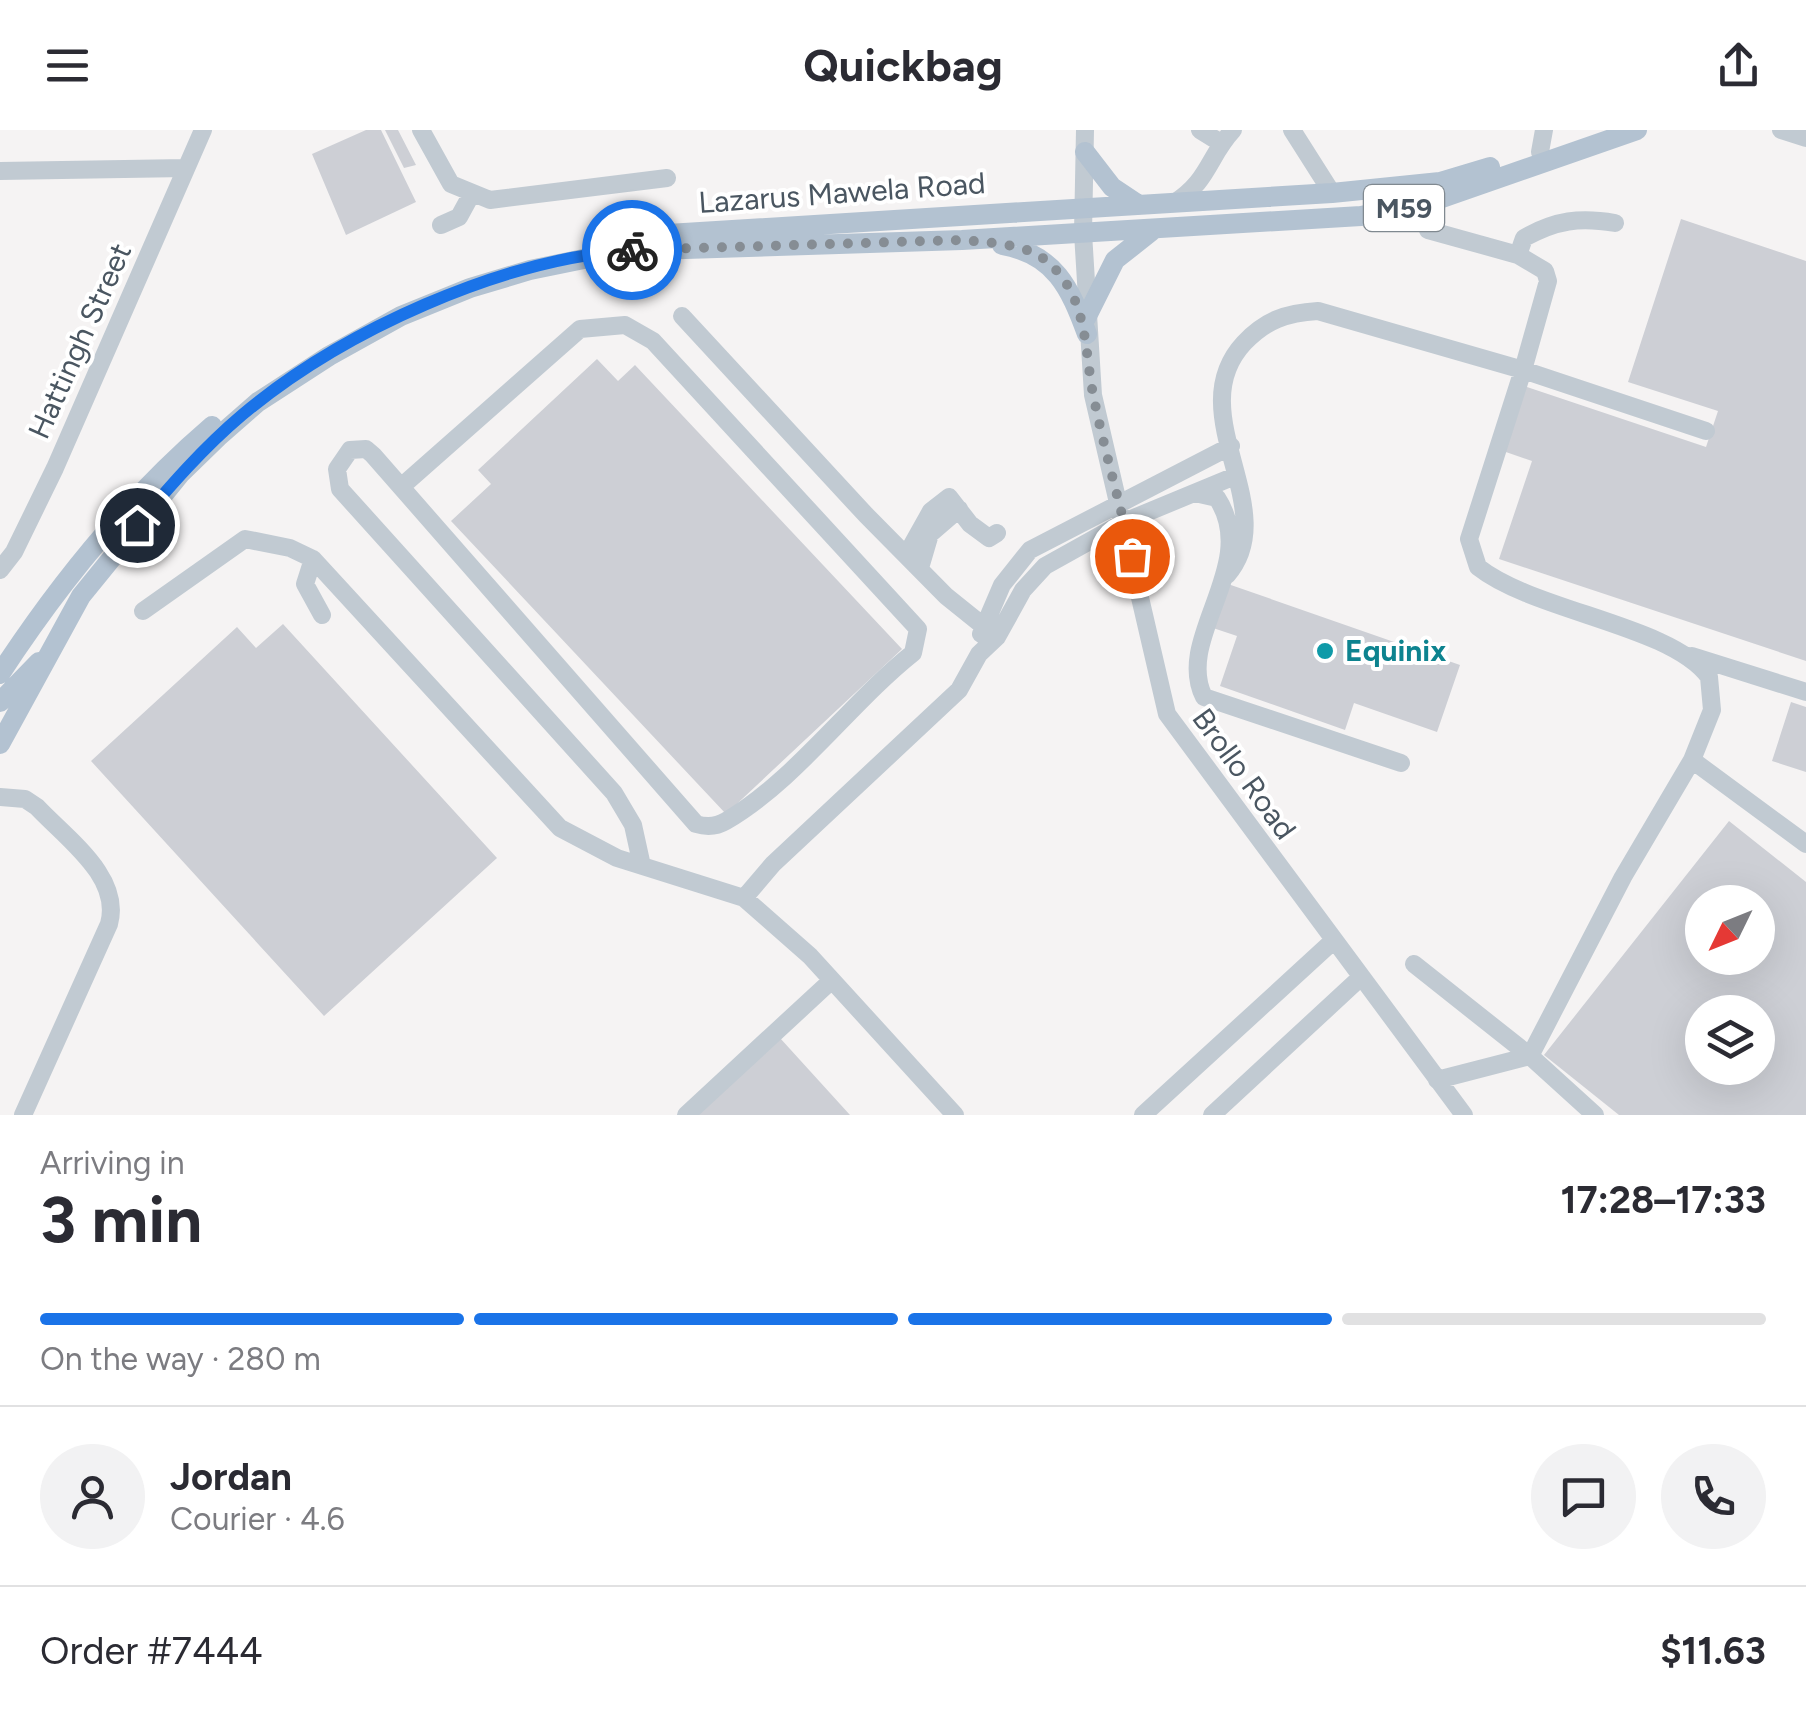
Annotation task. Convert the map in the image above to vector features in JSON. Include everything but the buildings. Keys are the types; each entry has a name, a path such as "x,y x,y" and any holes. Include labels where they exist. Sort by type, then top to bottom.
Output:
{"main road":[{"name":"Lazarus Mawela Road","path":"0,674 43,608 125,509 176,456 241,400 346,332 439,287 495,267 612,240 1332,193 1414,195 1601,130"},
{"name":"Lazarus Mawela Road","path":"1160,226 1346,217 1637,130"},
{"path":"1085,152 1112,187 1139,205"},
{"path":"1087,326 1115,260 1139,238 1160,226"},
{"name":"M59","path":"1083,233 1160,226"},
{"name":"Lazarus Mawela Road","path":"0,744 47,654 111,556 218,437 287,381 402,316 530,270 623,250 1083,233"},
{"path":"962,240 1014,247 1043,258 1060,276 1087,326"},
{"path":"0,657 43,608"},
{"path":"0,702 47,654"}],"street":[{"name":"Hattingh Street","path":"0,570 14,552 55,468 203,130"},
{"path":"422,130 451,184 490,200 666,178"},
{"name":"Brollo Road","path":"1085,130 1083,233 1093,395 1170,720 1464,1115"},
{"path":"1174,202 1202,182 1228,136 1200,130"},
{"path":"1292,130 1332,193"},
{"path":"1540,152 1544,130"},
{"path":"1781,130 1806,138"},
{"path":"0,171 186,168"},
{"path":"441,225 459,216 470,195"},
{"path":"1414,195 1428,230 1518,255 1546,271 1548,281 1469,540 1478,568 1506,585 1684,653 1806,692"},
{"path":"1518,255 1524,238 1548,224 1584,217 1615,223"},
{"path":"1401,762 1204,698 1196,682 1197,660 1227,575 1239,561 1247,536 1220,404 1221,376 1229,360 1257,329 1286,313 1318,310 1523,370 1706,431"},
{"path":"682,316 913,561 990,632"},
{"path":"401,487 580,329 612,323 632,327 653,341 918,629 913,653 768,788 726,822 704,826 686,817 366,449 350,450 337,469 338,484 350,502 614,792 633,825 642,866"},
{"path":"990,632 1002,584 1030,550 1230,446"},
{"path":"744,898 774,864 940,711 959,690 990,632 1045,566 1124,522 1234,476"},
{"path":"1194,493 1217,498 1224,509 1227,575"},
{"path":"913,561 954,503 980,534 989,538 997,532"},
{"path":"143,611 245,538 290,548 313,559 560,828 642,866 744,898 796,941 955,1115"},
{"path":"313,559 305,584 322,616"},
{"path":"1437,1080 1530,1056 1622,877 1692,760 1714,694 1698,663 1684,653"},
{"path":"1692,760 1806,844"},
{"path":"2,797 25,799 37,807 98,872 112,901 109,924 23,1115"},
{"path":"1143,1115 1333,941"},
{"path":"1414,964 1530,1056 1595,1115"},
{"path":"1212,1115 1360,978"},
{"path":"686,1115 832,980"}],"way so far":[{"path":"632,250 962,240 1014,247 1043,258 1060,276 1087,334 1093,395 1132,556"}],"place":[{"name":"Equinix","path":"1325,651"}],"route":[{"path":"137,525 181,473 240,416 287,381 354,341 470,288 586,256 632,250"}]}
